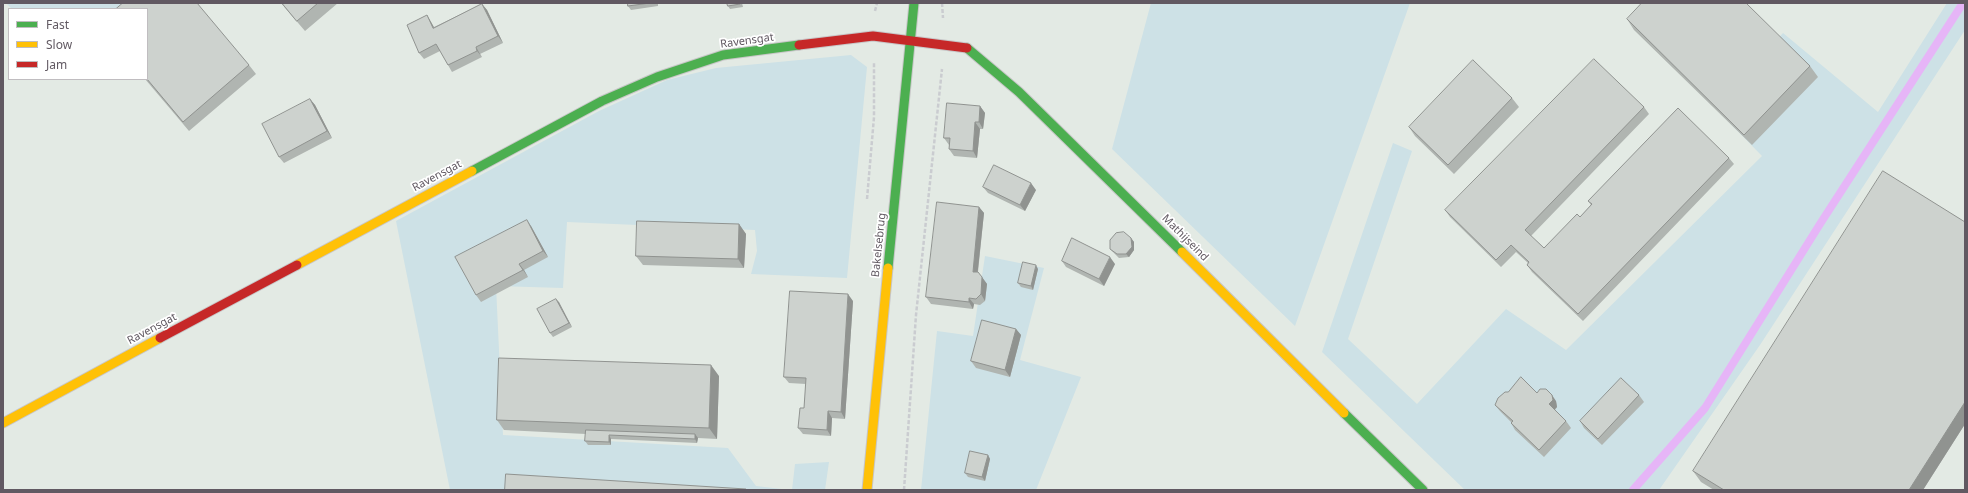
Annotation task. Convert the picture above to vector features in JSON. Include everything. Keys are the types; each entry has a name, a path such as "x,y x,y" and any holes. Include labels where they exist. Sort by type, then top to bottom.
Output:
{"street":[{"name":"Bakelsebrug","path":"867,490 914,3"},
{"name":"Ravensgat","path":"3,423 602,101 657,77 723,55 873,36 910,42"},
{"name":"Mathijseind","path":"910,42 944,44 967,48 1019,92 1423,490"}],"path":[{"name":"Bakelsebrug","path":"867,204 874,117 873,36"},
{"path":"904,490 916,315 944,44"}],"shaded area":[{"path":"6,3 139,3 133,8 11,8"},
{"path":"1151,3 1410,3 1295,326 1112,149"},
{"path":"1947,3 1965,3 1965,30 1760,345 1659,490 1465,490 1322,352 1393,143 1412,151 1348,339 1417,404 1506,309 1566,350 1762,156 1714,107 1783,33 1878,112"},
{"path":"851,55 867,67 847,278 751,274 757,251 755,230 567,222 563,288 496,286 503,435 728,448 756,486 790,490 450,490 396,221 599,111 667,80 716,68"},
{"path":"985,256 1044,268 1020,360 1081,377 1036,490 921,490 937,331 973,336"},
{"path":"829,462 825,490 792,490 795,464"}],"building":[{"path":"123,3 197,3 249,65 183,122 148,80 148,8 117,8"},
{"path":"282,3 318,3 297,21"},
{"path":"628,3 650,3 628,6"},
{"path":"727,3 740,3 740,4 728,6"},
{"path":"1642,3 1746,3 1810,66 1744,135 1627,19"},
{"path":"482,4 498,36 476,47 477,51 448,65 436,44 419,53 407,25 427,15 433,28"},
{"path":"1594,59 1644,107 1525,230 1544,248 1577,214 1580,217 1592,204 1588,201 1678,108 1729,158 1578,314 1527,265 1529,262 1511,245 1496,260 1445,210"},
{"path":"1473,60 1512,98 1448,165 1409,127"},
{"path":"310,99 327,131 279,157 262,124"},
{"path":"947,103 980,106 979,122 975,122 973,151 949,149 950,138 944,138"},
{"path":"994,165 1031,183 1020,205 983,187"},
{"path":"1883,171 1965,222 1965,402 1909,490 1724,490 1693,471"},
{"path":"937,202 979,207 973,272 978,272 982,277 981,294 976,299 969,298 969,302 926,297"},
{"path":"527,220 543,251 519,264 523,270 476,295 455,257"},
{"path":"637,221 739,224 738,259 636,256"},
{"path":"1124,232 1131,238 1132,247 1126,254 1117,254 1110,249 1110,240 1116,233"},
{"path":"1072,238 1110,257 1099,279 1062,261"},
{"path":"1023,262 1036,265 1031,286 1018,283"},
{"path":"790,291 848,294 841,412 828,411 827,430 798,428 800,408 804,408 806,378 784,377"},
{"path":"556,299 569,323 550,333 537,309"},
{"path":"982,320 1016,329 1005,370 971,361"},
{"path":"499,358 711,365 709,428 497,420"},
{"path":"1521,377 1537,393 1540,389 1546,389 1552,395 1553,400 1549,404 1566,421 1539,450 1511,423 1513,421 1495,405 1498,398 1505,392 1508,392"},
{"path":"1621,378 1639,395 1598,439 1580,421"},
{"path":"586,430 695,434 695,439 609,435 609,442 585,441"},
{"path":"970,451 988,455 982,477 965,473"},
{"path":"506,474 746,489 746,490 505,490"}],"waterway":[{"path":"1633,490 1705,408 1820,224 1963,3"}],"traffic: fast":[{"path":"888,268 914,3"},
{"path":"472,171 602,101 657,77 723,55 799,45"},
{"path":"967,48 1019,92 1182,252"},
{"path":"1344,413 1423,490"}],"traffic: slow":[{"path":"297,265 472,171"},
{"path":"1182,252 1344,413"},
{"path":"867,490 888,268"},
{"path":"3,423 160,338"}],"traffic: jam":[{"path":"799,45 873,36 967,48"},
{"path":"160,338 297,265"}]}
